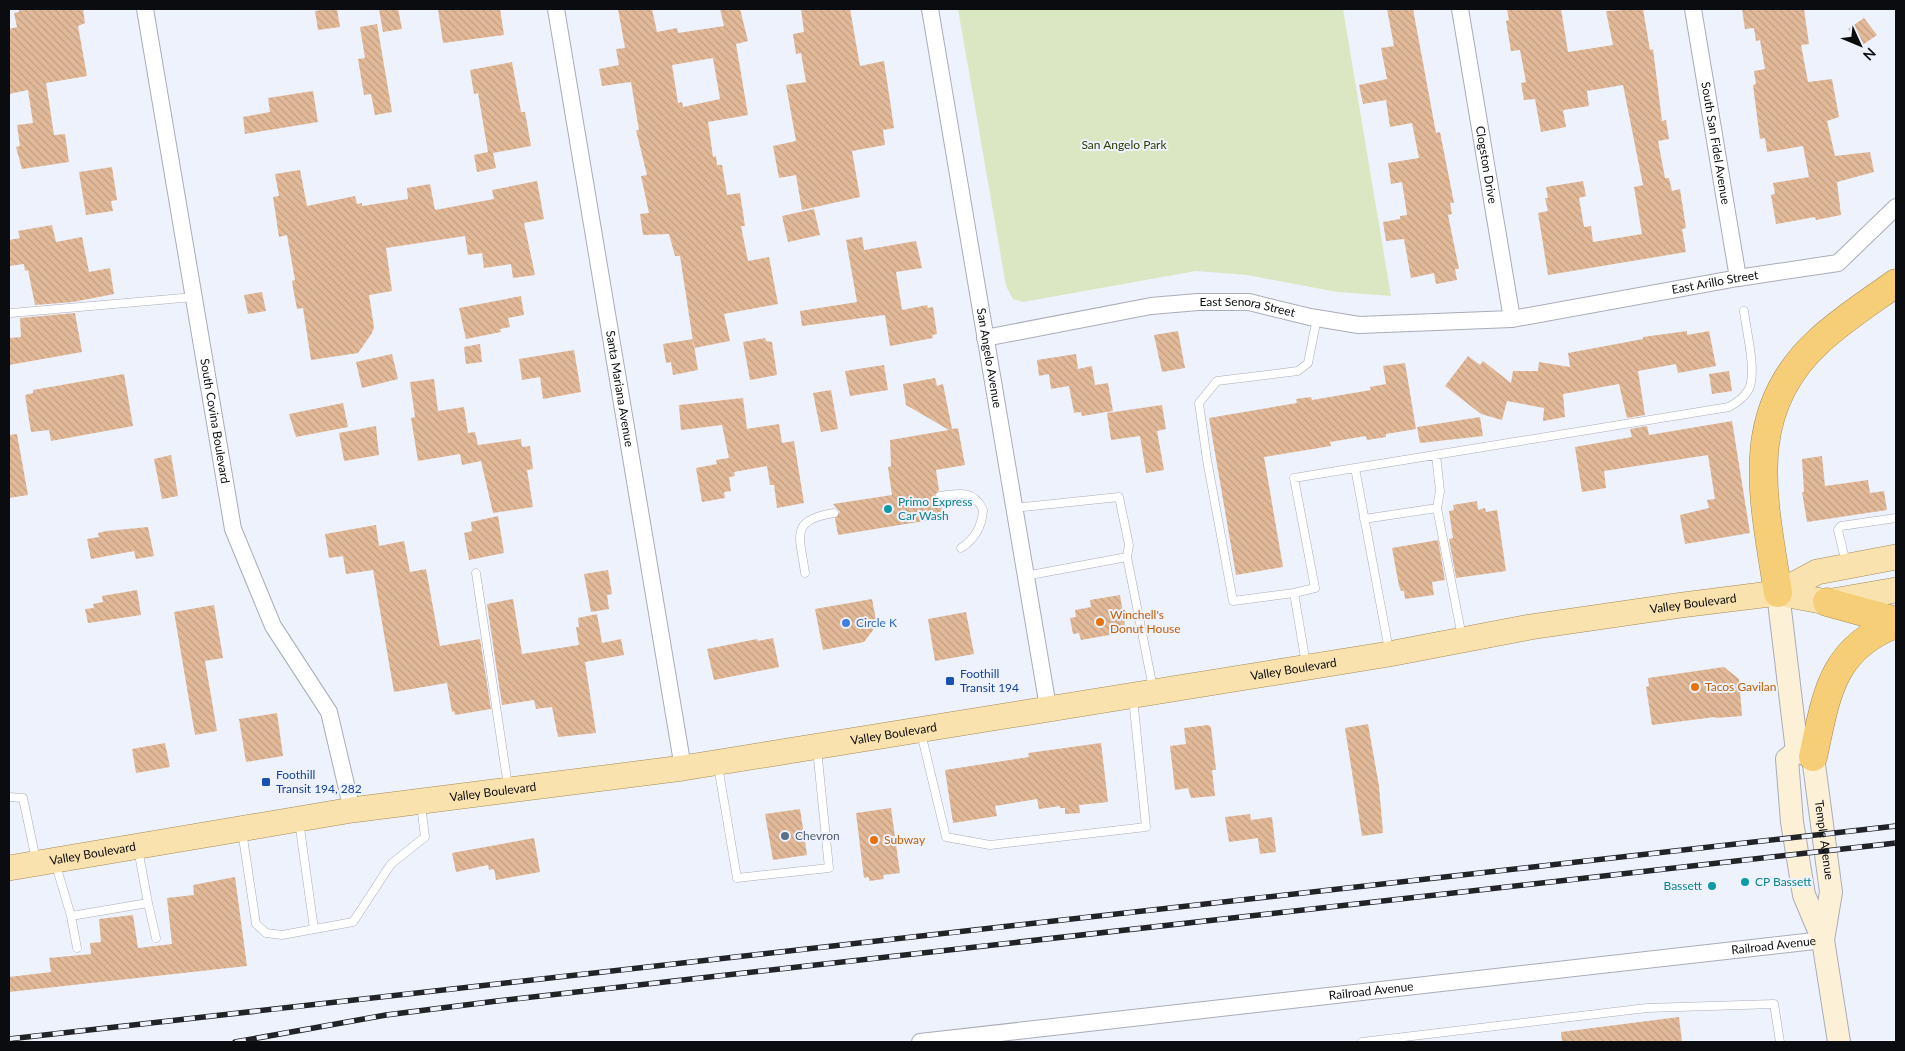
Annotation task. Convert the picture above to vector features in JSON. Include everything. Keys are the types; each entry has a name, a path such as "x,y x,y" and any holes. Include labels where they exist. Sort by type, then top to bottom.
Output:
{"highway":[{"path":"1778,594 1762,467 1765,435 1774,403 1797,365 1819,340 1896,282"},
{"path":"1827,602 1896,622"},
{"path":"1805,754 1826,694 1843,661 1870,636 1896,622"}],"main road":[{"name":"Valley Boulevard","path":"1778,594 1817,572 1896,558"},
{"name":"Valley Boulevard","path":"9,868 352,810 683,768 1048,707 1389,654 1462,639 1629,612 1778,594 1827,602 1896,590"},
{"name":"Temple Avenue","path":"1778,594 1831,892 1823,940 1839,1042"}],"street":[{"name":"South Covina Boulevard","path":"145,9 233,529 273,626 329,712 352,810"},
{"name":"Santa Mariana Avenue","path":"556,9 683,768"},
{"name":"San Angelo Avenue","path":"930,9 1048,707"},
{"name":"Clogston Drive","path":"1460,9 1512,319"},
{"name":"South San Fidel Avenue","path":"1693,9 1738,278"},
{"name":"East Arillo Street","path":"1512,319 1738,278 1838,263 1896,207"},
{"name":"East Senora Street","path":"985,338 1151,306 1198,302 1249,302 1317,318 1359,324 1512,319"},
{"name":"Railroad Avenue","path":"920,1042 1029,1033 1823,940"}],"lane":[{"path":"11,312 194,297"},
{"path":"1317,318 1308,363 1298,371 1217,381 1199,403 1208,469 1233,601 1294,593 1315,588 1294,478 1729,407 1740,400 1749,389 1752,377 1744,310"},
{"path":"1436,455 1440,490 1437,508 1462,639"},
{"path":"1355,468 1389,654"},
{"path":"940,496 968,494 974,497 983,510 979,529 972,541 961,548"},
{"path":"920,728 946,837 990,845 1146,827 1143,692 1127,557 1129,545 1119,497 1014,508"},
{"path":"1364,519 1437,508"},
{"path":"805,573 800,533 804,523 814,516 834,513"},
{"path":"1847,567 1838,530 1840,526 1896,518"},
{"path":"1026,576 1127,557"},
{"path":"476,573 508,790"},
{"path":"1294,593 1307,666"},
{"path":"717,762 737,878 829,868 816,746"},
{"path":"9,797 23,798 46,862 71,916 77,948"},
{"path":"241,829 256,924 266,933 282,935 353,922 391,864 425,837 420,802"},
{"path":"299,820 314,929"},
{"path":"138,846 156,938"},
{"path":"71,916 148,903"},
{"path":"1362,1042 1647,1008 1774,1004 1780,1042"}],"green space":[{"name":"San Angelo Park","path":"958,9 1343,9 1391,296 1337,292 1247,275 1196,271 1023,302 1013,299 1006,286"}],"building":[{"path":"19,9 83,9 85,23 78,26 87,76 46,83 54,135 65,134 69,162 22,169 16,147 20,146 17,125 33,123 28,90 9,94 9,29 17,27 14,13 19,12"},
{"path":"337,9 340,27 318,30 315,11"},
{"path":"379,9 398,9 402,29 383,32"},
{"path":"438,9 500,9 504,35 443,43"},
{"path":"618,9 652,9 657,32 677,28 678,33 724,26 720,9 740,9 748,41 736,44 748,115 708,122 713,157 716,156 717,165 722,165 727,195 740,193 745,226 741,226 748,261 769,257 778,304 724,314 730,341 694,348 680,256 675,256 669,234 643,235 640,214 649,213 641,176 647,175 636,130 639,130 631,82 602,86 599,69 619,65 616,49 625,48","holes":["713,58 720,99 683,107 682,102 678,103 672,65"]},
{"path":"801,9 850,9 860,66 884,61 894,128 883,130 885,145 852,151 860,197 802,210 796,175 779,178 773,146 796,141 786,85 806,82 801,53 796,54 793,34 804,32"},
{"path":"1387,9 1413,9 1436,133 1440,132 1454,203 1450,203 1452,214 1448,215 1459,269 1455,269 1457,280 1436,284 1434,273 1411,278 1404,239 1386,241 1383,222 1400,219 1400,216 1407,215 1402,182 1391,184 1388,163 1419,158 1412,123 1390,127 1386,100 1363,104 1359,85 1387,79 1381,48 1394,46"},
{"path":"1507,9 1561,9 1568,52 1613,45 1606,11 1643,9 1650,50 1653,49 1662,121 1666,120 1669,139 1658,141 1665,178 1669,178 1672,191 1680,189 1686,228 1682,229 1686,252 1548,275 1538,213 1548,211 1545,198 1548,198 1546,187 1583,181 1586,196 1579,198 1584,227 1591,226 1593,242 1642,234 1634,187 1643,185 1623,85 1587,91 1589,106 1563,110 1566,127 1541,132 1535,99 1524,100 1521,83 1526,82 1520,50 1511,51 1506,21 1509,20"},
{"path":"1742,9 1804,9 1809,44 1801,45 1808,82 1832,79 1839,117 1827,121 1835,156 1870,152 1874,172 1837,182 1841,215 1816,220 1815,217 1776,224 1771,195 1775,194 1773,183 1809,177 1803,146 1767,152 1765,138 1760,139 1753,85 1756,84 1754,71 1765,69 1760,40 1756,41 1754,28 1745,29"},
{"path":"1864,18 1877,35 1861,46 1848,29"},
{"path":"377,24 392,112 375,115 371,94 364,95 358,59 365,58 360,27"},
{"path":"512,62 521,112 525,112 531,146 493,153 496,168 477,172 474,155 488,152 478,93 474,94 470,70"},
{"path":"313,91 318,122 245,134 243,117 270,112 268,98"},
{"path":"112,167 117,200 111,201 113,211 86,215 79,172"},
{"path":"300,170 307,206 355,196 357,204 362,203 362,206 408,199 407,188 430,184 435,210 494,199 492,190 537,181 544,219 524,223 535,275 513,278 511,264 484,268 482,253 468,255 465,236 386,248 392,291 369,295 374,327 372,333 358,353 311,360 303,308 297,309 292,281 295,280 287,235 279,237 273,197 279,196 275,174"},
{"path":"814,209 820,235 788,242 782,216"},
{"path":"52,225 56,242 82,237 89,272 110,268 114,294 73,302 35,305 28,270 25,271 24,264 9,266 9,240 20,238 18,231"},
{"path":"862,237 864,250 916,241 922,268 896,272 902,310 927,305 928,308 933,307 937,334 932,335 933,338 890,346 885,315 802,326 800,311 857,302 846,240"},
{"path":"262,292 266,311 248,314 244,295"},
{"path":"521,296 524,315 508,318 510,327 500,329 501,332 466,339 459,308"},
{"path":"75,313 82,352 9,365 9,338 21,337 20,318"},
{"path":"1178,331 1185,368 1162,372 1154,335"},
{"path":"1687,331 1687,335 1709,331 1716,366 1678,373 1676,364 1638,371 1645,415 1627,418 1619,384 1563,394 1565,417 1543,421 1544,408 1507,401 1502,420 1481,414 1445,386 1468,356 1480,365 1483,361 1511,383 1513,371 1538,371 1539,362 1570,367 1568,353 1643,339 1643,337"},
{"path":"765,338 766,341 772,342 777,375 750,380 743,342"},
{"path":"693,339 698,370 673,375 671,362 666,363 663,344"},
{"path":"480,344 482,362 466,364 464,347"},
{"path":"574,350 581,392 543,399 540,377 522,380 519,359"},
{"path":"392,354 398,379 362,388 356,362"},
{"path":"1076,354 1078,369 1092,366 1095,385 1108,383 1113,411 1082,416 1081,412 1074,413 1069,386 1051,389 1049,374 1039,376 1037,360"},
{"path":"1405,363 1416,429 1386,434 1386,437 1367,440 1366,436 1330,442 1331,446 1264,457 1283,567 1236,575 1209,418 1297,403 1296,399 1311,397 1312,400 1371,390 1370,387 1386,384 1383,366"},
{"path":"884,365 888,390 850,396 845,371"},
{"path":"1729,371 1732,391 1712,394 1709,374"},
{"path":"124,374 133,426 51,441 49,430 31,432 25,395 33,393 33,390"},
{"path":"935,378 937,386 943,384 952,429 958,428 965,465 936,470 939,490 934,496 941,502 943,518 838,535 835,518 840,512 833,504 892,495 888,467 891,466 890,440 949,430 906,405 903,384"},
{"path":"434,379 438,411 464,407 468,433 475,432 478,445 521,439 522,447 530,446 533,469 527,470 533,507 493,513 481,461 462,465 460,454 418,461 411,418 415,417 410,382"},
{"path":"831,390 838,429 821,432 813,393"},
{"path":"743,398 747,429 779,424 782,443 794,441 804,503 777,508 774,485 770,485 767,466 734,472 735,476 729,477 731,491 724,492 725,498 702,502 696,468 717,464 716,460 729,458 722,425 681,430 679,405"},
{"path":"343,403 348,427 296,437 289,414"},
{"path":"1162,405 1166,429 1157,431 1164,470 1146,473 1140,436 1111,440 1107,413"},
{"path":"1480,417 1483,436 1420,443 1417,427"},
{"path":"1732,421 1750,533 1685,544 1680,515 1709,508 1707,500 1715,499 1708,455 1604,471 1606,488 1582,492 1575,447 1632,437 1630,429 1647,426 1649,435"},
{"path":"376,426 379,455 344,461 339,433"},
{"path":"17,434 28,495 9,498 9,435"},
{"path":"171,455 178,496 162,499 154,459"},
{"path":"1822,456 1825,486 1868,480 1870,493 1884,491 1887,510 1807,522 1802,492 1804,492 1802,459"},
{"path":"1477,501 1478,510 1485,508 1486,512 1497,510 1506,571 1456,578 1449,539 1453,538 1449,511 1454,510 1453,505"},
{"path":"498,516 504,553 469,560 464,533 472,531 471,522"},
{"path":"376,525 379,546 404,541 410,572 426,569 440,646 480,639 491,709 455,715 454,711 452,712 447,683 394,692 373,570 346,574 343,556 329,558 325,534"},
{"path":"148,527 154,556 136,559 134,551 91,559 87,539 99,537 98,533 106,531"},
{"path":"1438,540 1445,580 1432,582 1434,595 1405,599 1404,591 1401,591 1399,586 1392,548"},
{"path":"608,570 612,594 607,595 609,609 591,612 584,574"},
{"path":"137,590 141,615 88,623 85,609 94,608 93,604 103,602 102,596"},
{"path":"1120,595 1126,632 1081,640 1079,633 1073,634 1070,618 1076,617 1075,610 1091,607 1090,600"},
{"path":"513,599 522,654 579,645 576,627 579,627 578,618 597,614 602,643 621,639 624,655 585,662 596,733 558,737 552,707 536,709 534,700 502,705 487,604"},
{"name":"Circle K","path":"872,599 877,625 864,642 823,650 815,609"},
{"path":"214,605 223,658 205,661 217,731 195,735 174,612"},
{"path":"966,612 974,654 935,661 928,619"},
{"path":"773,638 779,667 714,680 707,649 757,639 758,641"},
{"path":"1724,667 1739,679 1742,716 1715,717 1652,725 1646,687 1649,686 1648,678"},
{"path":"277,713 283,756 246,762 239,719"},
{"path":"1368,724 1379,786 1383,833 1362,836 1345,728"},
{"path":"1208,725 1211,727 1216,770 1212,770 1215,796 1191,798 1188,788 1175,790 1170,746 1186,744 1184,728"},
{"path":"165,743 170,767 136,773 132,749"},
{"path":"1101,743 1108,802 1079,805 1080,813 1065,814 1065,808 1060,808 1060,806 1039,809 1037,799 995,806 997,816 953,823 945,770 1029,757 1028,753"},
{"path":"891,808 900,873 883,875 884,879 869,881 869,877 864,878 856,813"},
{"path":"800,809 807,855 773,860 765,814"},
{"path":"1250,814 1251,820 1272,817 1276,852 1260,854 1258,838 1229,842 1225,817"},
{"path":"534,838 540,872 496,880 494,869 489,870 488,865 456,872 452,853"},
{"path":"235,877 247,966 9,992 9,977 51,972 49,958 91,954 90,943 101,942 99,919 133,915 138,948 172,944 167,898 194,895 193,885"},
{"path":"1679,1017 1682,1042 1562,1042 1561,1032"}],"railway":[{"path":"9,1039 1896,826"},
{"path":"235,1042 386,1015 497,1001 1896,843"}],"place":[{"name":"Primo Express Car Wash","path":"888,509"},
{"name":"Winchell's Donut House","path":"1100,622"},
{"name":"Circle K","path":"846,623"},
{"name":"Foothill Transit 194","path":"950,681"},
{"name":"Tacos Gavilan","path":"1695,687"},
{"name":"Foothill Transit 194, 282","path":"266,782"},
{"name":"Chevron","path":"785,836"},
{"name":"Subway","path":"874,840"},
{"name":"CP Bassett","path":"1745,882"},
{"name":"Bassett","path":"1712,886"}]}
